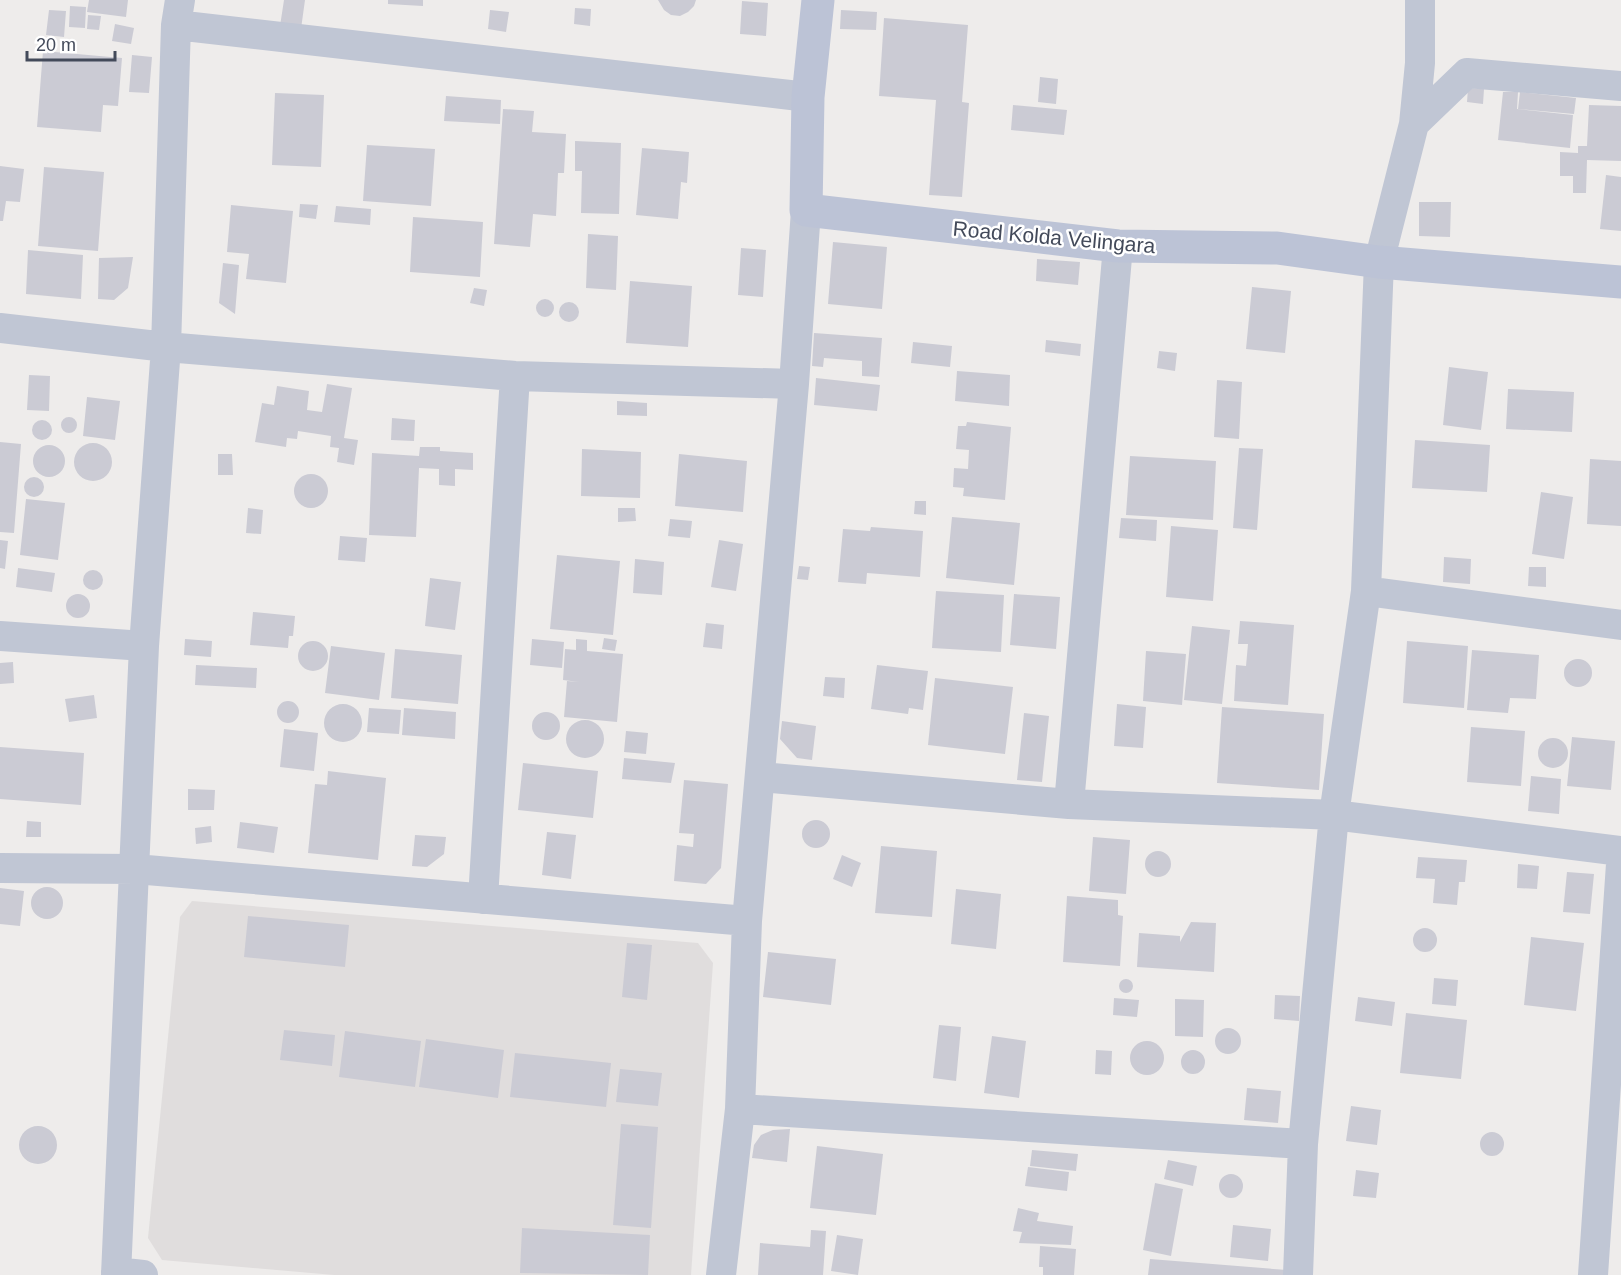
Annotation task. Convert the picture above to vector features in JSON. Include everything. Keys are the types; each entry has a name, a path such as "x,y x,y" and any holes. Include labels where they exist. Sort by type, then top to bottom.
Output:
{"main road":[{"path":"806,210 808,97 818,0"},
{"name":"Road Kolda Velingara","path":"806,210 1118,246 1277,248 1379,262 1621,282"}],"street":[{"path":"1298,1275 1303,1144 1334,815 1366,591 1379,262 1414,124 1420,63 1420,0"},
{"path":"125,1274 135,868 144,646 166,347 178,13 808,97"},
{"path":"1414,124 1467,73 1621,86"},
{"path":"721,1275 740,1109 747,921 794,384 806,210"},
{"path":"1069,804 1118,246"},
{"path":"0,328 166,347 515,376 794,384"},
{"path":"483,899 515,376"},
{"path":"1366,591 1621,625"},
{"path":"0,636 144,646"},
{"path":"760,777 1069,804 1334,815 1621,851"},
{"path":"1593,1275 1621,864"},
{"path":"0,868 135,868 747,921"},
{"path":"740,1109 1303,1144"}],"shaded area":[{"path":"192,901 698,943 713,963 691,1275 334,1275 162,1260 148,1238 180,917"}],"building":[{"path":"89,0 128,0 126,17 87,12"},
{"path":"284,0 305,0 301,29 280,26"},
{"path":"388,0 423,0 423,6 388,4"},
{"path":"658,0 696,0 688,12 680,16 671,15 664,10"},
{"path":"742,1 768,3 766,36 740,34"},
{"path":"70,6 86,7 85,28 69,27"},
{"path":"575,8 591,9 590,26 574,24"},
{"path":"49,10 66,11 64,37 46,35"},
{"path":"490,10 509,12 506,32 488,29"},
{"path":"841,10 877,12 876,30 840,29"},
{"path":"88,15 101,16 99,30 87,29"},
{"path":"884,18 968,25 962,102 969,103 962,197 929,195 936,100 879,96"},
{"path":"115,24 134,28 131,44 112,41"},
{"path":"43,51 122,58 118,106 103,105 101,132 37,127"},
{"path":"132,55 152,57 149,93 129,92"},
{"path":"1040,77 1058,79 1056,104 1038,102"},
{"path":"1468,88 1484,89 1483,104 1467,102"},
{"path":"1503,92 1518,92 1517,109 1573,115 1570,148 1498,140"},
{"path":"1520,92 1576,98 1574,114 1518,109"},
{"path":"275,93 324,95 321,167 272,165"},
{"path":"446,96 501,100 500,124 444,121"},
{"path":"1013,105 1067,110 1064,135 1011,130"},
{"path":"1589,105 1621,106 1621,161 1587,160 1586,193 1573,193 1573,176 1560,176 1560,152 1578,153 1578,146 1587,146"},
{"path":"503,109 534,111 532,132 566,134 564,173 558,173 556,216 533,214 530,247 494,244"},
{"path":"575,141 621,143 619,214 581,213 582,171 575,171"},
{"path":"367,145 435,149 431,206 363,201"},
{"path":"642,148 689,152 687,183 681,182 678,219 636,215"},
{"path":"0,166 24,169 20,202 6,201 3,221 0,221"},
{"path":"44,167 104,172 98,251 38,246"},
{"path":"1606,175 1621,177 1621,231 1600,229"},
{"path":"1419,202 1451,202 1450,237 1419,236"},
{"path":"300,204 318,205 316,219 299,217"},
{"path":"231,205 293,211 286,283 246,279 249,254 227,252"},
{"path":"336,206 371,209 370,225 334,222"},
{"path":"413,217 483,222 480,277 410,272"},
{"path":"588,234 618,236 616,290 586,288"},
{"path":"833,242 887,247 882,309 828,304"},
{"path":"741,248 766,250 763,297 738,295"},
{"path":"28,250 83,255 81,299 26,294"},
{"path":"133,257 128,288 114,300 98,299 99,258"},
{"path":"1037,259 1080,262 1078,285 1036,281"},
{"path":"223,263 239,265 235,314 219,303"},
{"path":"630,281 692,286 688,347 626,343"},
{"path":"1252,287 1291,291 1285,353 1246,349"},
{"path":"474,288 487,290 484,306 470,303"},
{"path":"541,299 549,299 554,304 552,315 541,317 536,312 536,304"},
{"path":"565,302 573,302 579,308 579,316 573,322 565,322 559,316 559,308"},
{"path":"814,333 882,338 879,377 862,376 862,361 824,358 823,367 812,366"},
{"path":"1046,340 1081,344 1080,356 1045,352"},
{"path":"913,342 952,346 950,367 911,363"},
{"path":"1159,351 1177,353 1175,371 1157,368"},
{"path":"1449,367 1488,372 1481,430 1443,425"},
{"path":"957,371 1010,375 1009,406 955,401"},
{"path":"29,375 50,376 49,411 27,410"},
{"path":"816,378 880,385 877,411 814,405"},
{"path":"1217,380 1242,382 1239,439 1214,437"},
{"path":"327,384 352,388 344,438 358,440 354,465 337,462 339,448 330,447 331,436 298,431 297,439 287,438 286,447 255,442 262,403 274,405 277,386 309,391 307,410 322,412"},
{"path":"1508,389 1574,392 1572,432 1506,429"},
{"path":"87,397 120,401 115,440 83,436"},
{"path":"617,401 647,403 647,416 617,415"},
{"path":"66,417 72,417 77,425 75,431 66,433 61,428 61,422"},
{"path":"392,418 415,420 414,441 391,440"},
{"path":"38,420 46,420 52,426 52,434 46,440 38,440 32,434 32,426"},
{"path":"967,422 1011,427 1005,500 963,496 964,488 953,487 954,468 968,469 969,450 956,449 958,426 966,426"},
{"path":"1415,440 1490,445 1487,492 1412,488"},
{"path":"0,442 21,444 14,533 0,532"},
{"path":"93,443 106,449 112,462 106,475 93,481 80,475 74,462 80,449"},
{"path":"49,445 60,450 65,461 60,472 49,477 38,472 33,461 38,450"},
{"path":"420,447 440,447 440,451 473,453 473,470 455,469 455,486 439,485 439,469 419,468 416,537 369,535 372,453 419,456"},
{"path":"1239,448 1263,449 1257,530 1233,528"},
{"path":"582,449 641,452 640,498 581,496"},
{"path":"218,454 232,454 233,475 218,475"},
{"path":"679,454 747,461 743,512 675,506"},
{"path":"1130,456 1216,461 1213,520 1126,515"},
{"path":"1590,459 1621,461 1621,526 1587,524"},
{"path":"311,474 323,479 328,491 323,503 311,508 299,503 294,491 299,479"},
{"path":"34,477 41,480 44,487 41,494 34,497 27,494 24,487 27,480"},
{"path":"1541,492 1573,497 1564,559 1532,554"},
{"path":"26,499 65,503 58,560 20,555"},
{"path":"915,501 926,501 926,515 914,514"},
{"path":"248,508 263,510 261,534 246,533"},
{"path":"618,508 635,508 636,521 618,522"},
{"path":"952,517 1020,523 1014,585 946,578"},
{"path":"1121,518 1157,520 1156,541 1119,538"},
{"path":"670,519 692,521 690,538 668,536"},
{"path":"1171,526 1218,530 1213,601 1166,597"},
{"path":"871,527 923,531 920,577 867,573 866,584 838,582 843,529 870,531"},
{"path":"340,536 367,538 365,562 338,560"},
{"path":"0,540 8,541 5,569 0,568"},
{"path":"719,540 743,544 736,591 711,587"},
{"path":"557,555 620,561 613,635 550,629"},
{"path":"1444,557 1471,559 1470,584 1443,582"},
{"path":"635,559 664,562 662,595 633,593"},
{"path":"799,566 810,567 808,580 797,579"},
{"path":"1529,567 1546,567 1546,587 1528,586"},
{"path":"18,568 55,573 52,592 16,587"},
{"path":"93,570 100,573 103,580 100,587 93,590 86,587 83,580 86,573"},
{"path":"430,578 461,582 455,630 425,626"},
{"path":"936,591 1004,595 1001,652 932,648"},
{"path":"78,594 87,597 90,606 87,615 78,618 69,615 66,606 69,597"},
{"path":"1014,594 1060,597 1056,649 1010,645"},
{"path":"253,612 295,616 293,636 289,636 288,648 250,645"},
{"path":"1240,621 1294,625 1288,705 1234,701 1236,665 1246,666 1248,644 1238,644"},
{"path":"706,623 724,625 722,649 703,647"},
{"path":"1192,626 1230,630 1222,704 1184,700"},
{"path":"604,638 617,640 615,651 602,649"},
{"path":"185,639 212,641 211,657 184,655"},
{"path":"532,639 564,642 562,668 530,665"},
{"path":"576,639 587,640 587,651 623,654 617,722 564,717 567,681 579,682 563,680 565,649 576,650"},
{"path":"313,641 323,646 328,656 323,666 313,671 303,666 298,656 303,646"},
{"path":"1407,641 1468,646 1464,708 1403,703"},
{"path":"331,646 385,653 379,700 325,693"},
{"path":"395,649 462,655 458,704 391,698"},
{"path":"1472,650 1539,655 1536,699 1510,698 1508,713 1467,710"},
{"path":"1146,651 1186,654 1182,705 1143,701"},
{"path":"1578,659 1588,663 1592,673 1588,683 1578,687 1568,683 1564,673 1568,663"},
{"path":"13,662 14,683 0,684 0,663"},
{"path":"196,665 257,668 256,688 195,685"},
{"path":"877,665 928,671 923,710 909,708 908,714 871,709"},
{"path":"825,677 845,678 844,698 823,696"},
{"path":"935,678 1013,687 1005,754 928,745"},
{"path":"94,695 97,718 69,722 65,699"},
{"path":"288,701 296,704 299,712 296,720 288,723 280,720 277,712 280,704"},
{"path":"343,704 356,710 362,723 356,736 343,742 330,736 324,723 330,710"},
{"path":"1117,704 1146,707 1143,748 1114,746"},
{"path":"1222,707 1324,714 1319,790 1217,783"},
{"path":"369,708 401,710 399,734 367,732"},
{"path":"404,708 456,712 455,739 402,735"},
{"path":"546,712 556,716 560,726 556,736 546,740 536,736 532,726 536,716"},
{"path":"1024,713 1049,716 1042,782 1017,780"},
{"path":"585,720 592,721 598,726 603,732 603,746 598,752 592,757 585,758 578,757 572,752 567,746 566,739 567,732 572,726 578,721"},
{"path":"782,721 816,726 812,760 797,758 780,739"},
{"path":"1471,727 1525,731 1521,786 1467,782"},
{"path":"284,729 318,733 314,771 280,767"},
{"path":"626,731 648,733 646,754 624,752"},
{"path":"1572,737 1615,741 1611,790 1567,786"},
{"path":"1553,738 1564,742 1568,753 1564,764 1553,768 1542,764 1538,753 1542,742"},
{"path":"0,747 84,753 81,805 0,799"},
{"path":"624,758 675,763 671,783 622,779"},
{"path":"523,763 598,771 593,818 518,810"},
{"path":"328,771 386,778 378,860 308,853 315,784 327,785"},
{"path":"1531,776 1561,779 1559,814 1528,811"},
{"path":"684,780 728,784 721,868 706,884 674,881 677,845 693,847 694,834 679,833"},
{"path":"188,789 215,790 214,810 188,810"},
{"path":"816,820 826,824 830,834 826,844 816,848 806,844 802,834 806,824"},
{"path":"27,821 41,822 41,837 26,837"},
{"path":"240,822 278,827 274,853 237,848"},
{"path":"211,826 212,842 196,844 195,828"},
{"path":"547,832 576,835 571,879 542,875"},
{"path":"415,835 446,837 444,854 427,867 412,866"},
{"path":"1093,837 1130,840 1126,894 1089,891"},
{"path":"881,846 937,851 932,917 875,913"},
{"path":"1158,851 1167,855 1171,864 1167,873 1158,877 1149,873 1145,864 1149,855"},
{"path":"842,855 861,863 852,887 833,879"},
{"path":"1418,857 1467,860 1465,882 1459,882 1457,905 1433,903 1435,879 1416,878"},
{"path":"1518,864 1539,866 1537,889 1517,888"},
{"path":"1567,872 1594,874 1590,914 1563,912"},
{"path":"47,887 59,891 63,903 59,915 47,919 35,915 31,903 35,891"},
{"path":"0,888 24,891 20,926 0,924"},
{"path":"956,889 1001,894 996,949 951,944"},
{"path":"1067,896 1118,900 1118,915 1123,916 1120,966 1063,962"},
{"path":"248,916 349,925 345,967 244,957"},
{"path":"1191,922 1216,923 1214,972 1137,967 1139,933 1180,936 1180,942"},
{"path":"1425,928 1434,931 1437,940 1434,949 1425,952 1416,949 1413,940 1416,931"},
{"path":"1531,937 1584,943 1576,1011 1524,1005"},
{"path":"627,943 652,945 647,1000 622,997"},
{"path":"768,952 836,959 831,1005 763,997"},
{"path":"1434,978 1458,980 1456,1006 1432,1004"},
{"path":"1126,979 1131,981 1133,986 1131,991 1126,993 1121,991 1119,986 1121,981"},
{"path":"1275,995 1300,996 1299,1021 1274,1019"},
{"path":"1358,997 1395,1002 1392,1026 1355,1021"},
{"path":"1114,998 1139,1000 1137,1017 1113,1015"},
{"path":"1175,999 1204,1000 1203,1037 1175,1036"},
{"path":"1406,1013 1467,1020 1461,1079 1400,1073"},
{"path":"939,1025 961,1027 956,1081 933,1078"},
{"path":"1228,1028 1237,1032 1241,1041 1237,1050 1228,1054 1219,1050 1215,1041 1219,1032"},
{"path":"284,1030 335,1035 332,1066 280,1060"},
{"path":"345,1031 421,1041 415,1087 339,1077"},
{"path":"992,1036 1026,1041 1019,1098 984,1093"},
{"path":"426,1039 504,1050 498,1098 419,1087"},
{"path":"1147,1041 1159,1046 1164,1058 1159,1070 1147,1075 1135,1070 1130,1058 1135,1046"},
{"path":"1096,1050 1112,1051 1111,1075 1095,1074"},
{"path":"1193,1050 1198,1051 1204,1057 1204,1067 1198,1073 1193,1074 1188,1073 1182,1067 1181,1062 1182,1057 1188,1051"},
{"path":"515,1053 611,1063 606,1107 510,1097"},
{"path":"620,1069 662,1073 658,1106 616,1102"},
{"path":"1247,1088 1281,1091 1278,1123 1244,1120"},
{"path":"1351,1106 1381,1110 1377,1145 1346,1141"},
{"path":"621,1124 658,1127 651,1228 613,1225"},
{"path":"38,1126 51,1132 57,1145 51,1158 38,1164 25,1158 19,1145 25,1132"},
{"path":"790,1129 787,1162 752,1158 754,1145 761,1135 773,1130"},
{"path":"1492,1132 1497,1133 1503,1139 1503,1149 1497,1155 1492,1156 1487,1155 1481,1149 1480,1144 1481,1139 1487,1133"},
{"path":"817,1146 883,1154 876,1215 810,1208"},
{"path":"1032,1150 1078,1154 1076,1171 1030,1166"},
{"path":"1168,1160 1197,1166 1193,1186 1164,1179"},
{"path":"1028,1167 1069,1172 1067,1191 1025,1186"},
{"path":"1356,1170 1379,1173 1376,1198 1353,1196"},
{"path":"1231,1174 1240,1177 1243,1186 1240,1195 1231,1198 1222,1195 1219,1186 1222,1177"},
{"path":"1155,1183 1183,1189 1171,1256 1143,1250"},
{"path":"1018,1208 1039,1213 1037,1221 1073,1226 1071,1245 1019,1243 1022,1232 1013,1231"},
{"path":"1233,1225 1271,1229 1268,1261 1230,1257"},
{"path":"522,1228 650,1235 648,1275 520,1273"},
{"path":"811,1230 826,1231 823,1275 758,1275 760,1243 810,1247"},
{"path":"837,1235 863,1239 858,1275 831,1271"},
{"path":"1040,1246 1076,1249 1074,1275 1043,1275 1043,1267 1039,1267"},
{"path":"1150,1259 1287,1270 1287,1275 1148,1275"}]}
